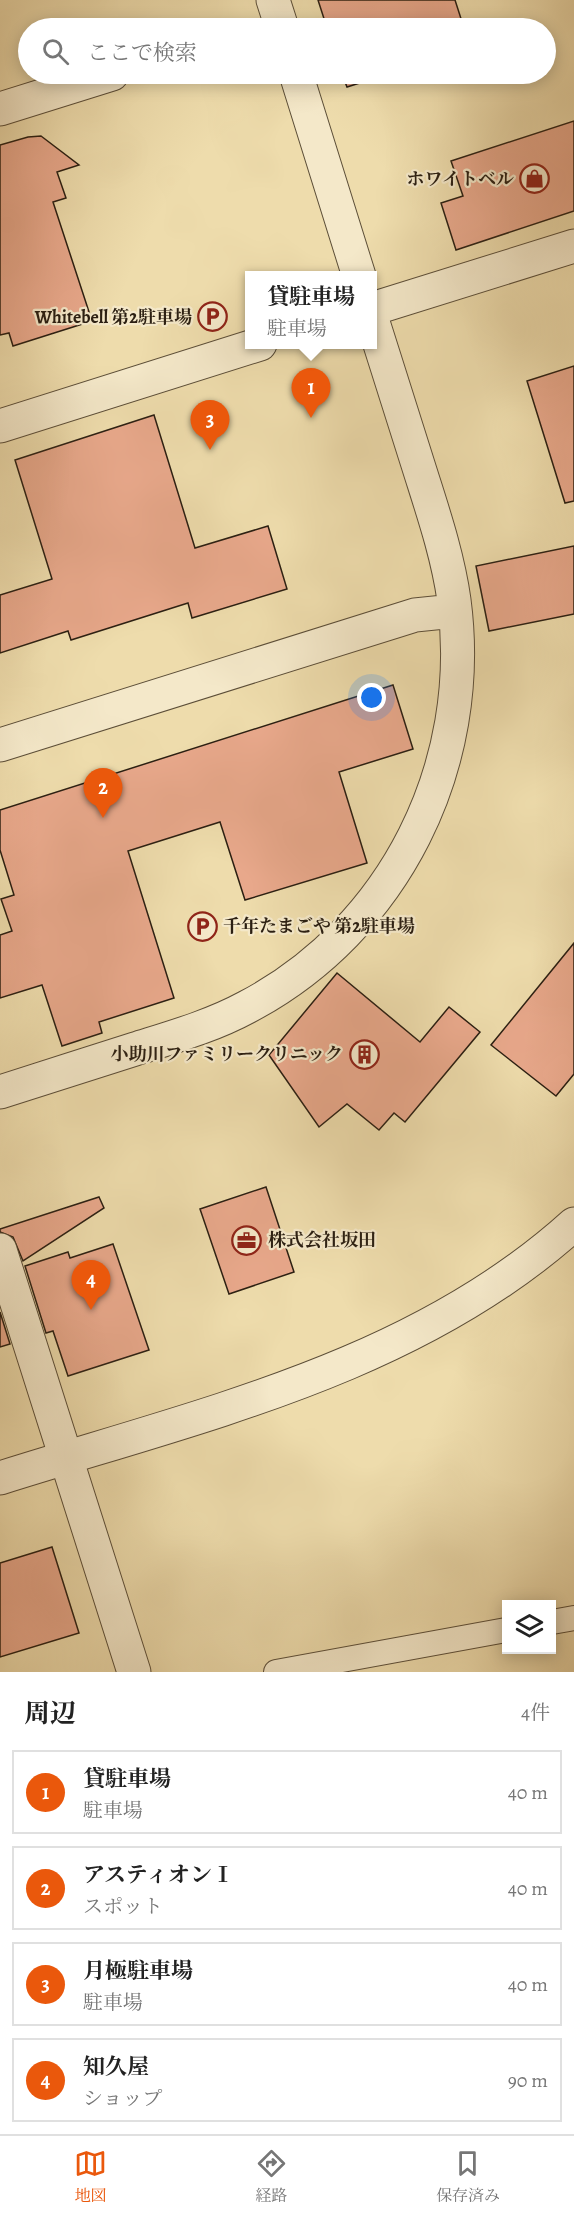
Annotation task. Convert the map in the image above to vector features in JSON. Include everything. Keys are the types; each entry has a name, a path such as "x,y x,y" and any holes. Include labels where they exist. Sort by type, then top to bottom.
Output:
{"street":[{"path":"0,109 80,84"},
{"path":"299,84 357,271"},
{"path":"377,307 574,246"},
{"path":"0,1092 219,1020 285,985 320,958 381,894 405,856 425,817 440,775 451,733 457,689 458,645 454,611 435,518 377,335"},
{"path":"0,426 247,349"},
{"path":"0,745 415,615 454,611"},
{"path":"0,1478 287,1387 399,1341 508,1278 574,1224"},
{"path":"0,1250 134,1672"}],"lane":[{"path":"556,1621 574,1617"},
{"path":"276,1672 502,1631"}],"building":[{"path":"318,0 455,0 461,18 324,18"},
{"path":"574,121 574,211 456,250 441,203 463,196 451,161"},
{"path":"41,136 79,165 57,172 66,198 53,202 92,321 13,346 9,333 0,335 0,145 28,137"},
{"path":"574,366 574,501 565,503 527,381"},
{"path":"154,415 195,548 268,526 287,589 192,618 188,603 71,640 68,631 0,653 0,595 52,579 15,460"},
{"path":"574,546 574,614 489,631 476,566"},
{"path":"393,685 413,749 339,772 367,863 245,900 220,822 128,851 174,998 99,1022 102,1033 62,1046 42,985 0,998 0,935 12,931 1,899 14,895 0,850 0,810"},
{"path":"574,943 574,1074 556,1096 491,1045"},
{"name":"小助川ファミリークリニック","path":"337,973 420,1042 449,1007 480,1032 405,1122 394,1113 379,1130 347,1104 319,1127 269,1055"},
{"path":"266,1187 294,1272 229,1294 200,1209"},
{"path":"99,1197 104,1208 23,1261 13,1237 0,1232 0,1229"},
{"path":"113,1244 149,1350 68,1376 53,1331 46,1333 25,1266 68,1252 70,1258"},
{"path":"0,1312 10,1344 0,1347"},
{"path":"52,1547 79,1633 0,1657 0,1563"}],"place":[{"name":"ホワイトベル","path":"535,179"},
{"name":"Whitebell 第2駐車場","path":"213,317"},
{"name":"貸駐車場","path":"311,418"},
{"name":"月極駐車場","path":"210,450"},
{"name":"アスティオンⅠ","path":"103,818"},
{"name":"千年たまごや 第2駐車場","path":"202,926"},
{"name":"小助川ファミリークリニック","path":"364,1054"},
{"name":"株式会社坂田","path":"247,1240"},
{"name":"知久屋","path":"91,1310"}]}
